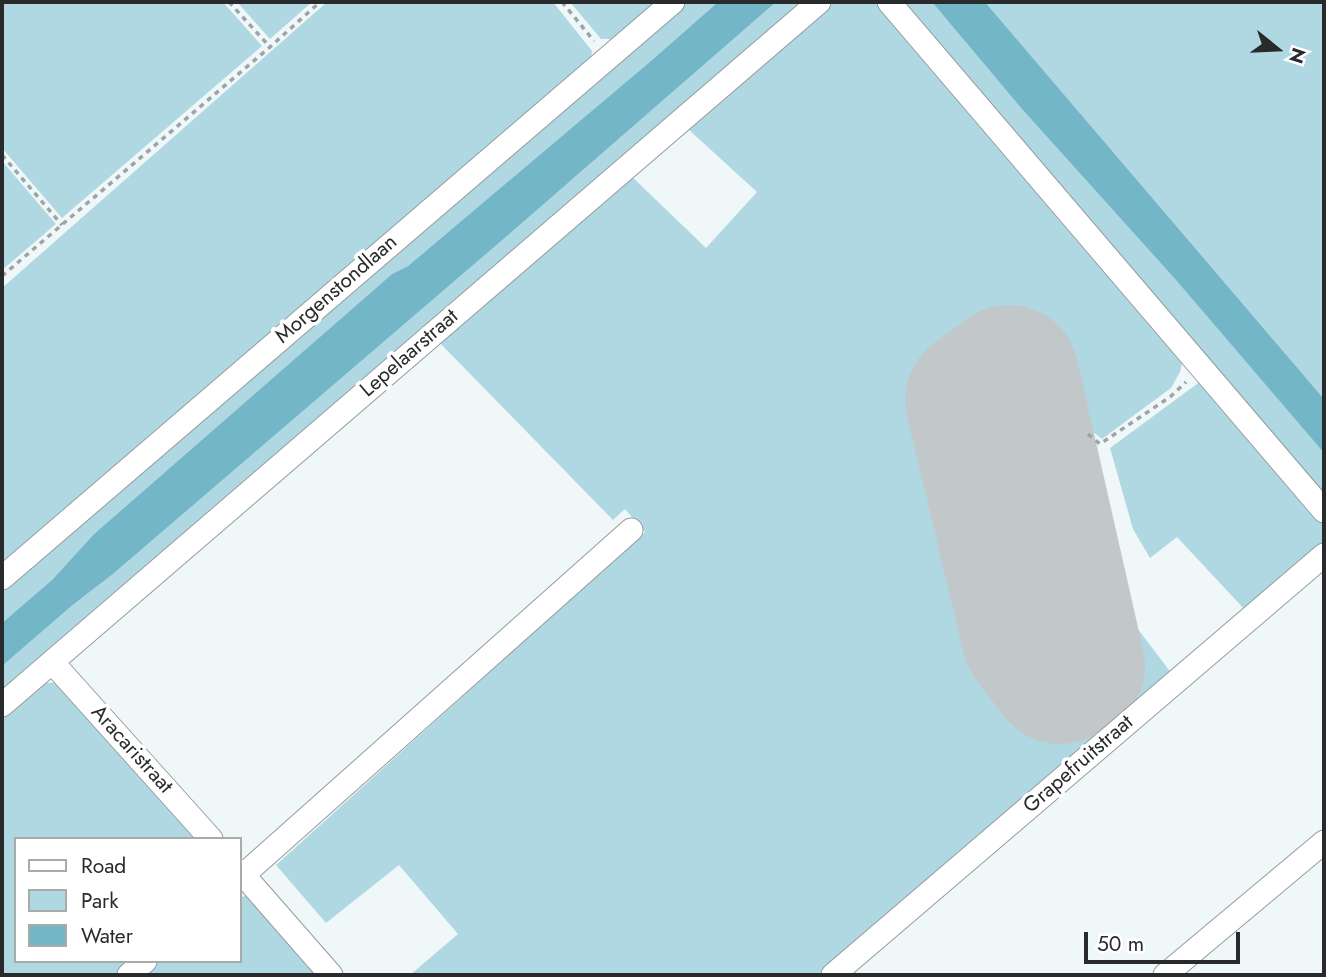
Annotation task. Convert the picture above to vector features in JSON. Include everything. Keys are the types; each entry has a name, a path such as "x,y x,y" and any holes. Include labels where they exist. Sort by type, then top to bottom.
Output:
{"street":[{"name":"Morgenstondlaan","path":"2,578 673,2"},
{"name":"Lepelaarstraat","path":"2,705 819,2"},
{"path":"889,2 1324,511"},
{"path":"242,873 631,530"},
{"name":"Grapefruitstraat","path":"833,975 1324,555"},
{"name":"Aracaristraat","path":"52,662 209,837"},
{"path":"1165,975 1324,842"},
{"path":"242,875 331,975"},
{"path":"129,975 143,963"}],"path":[{"path":"229,2 270,47"},
{"path":"2,276 320,2"},
{"path":"562,2 608,57"},
{"path":"2,155 62,225"},
{"path":"1088,434 1100,444 1170,397 1202,366"}],"green space":[{"path":"2,2 223,2 262,46 62,218 2,148"},
{"path":"237,2 312,2 270,39"},
{"path":"327,2 553,2 592,51 590,64 2,570 2,288"},
{"path":"570,2 655,2 614,39 601,39"},
{"path":"683,2 718,2 408,266 392,274 94,534 53,579 2,623 2,586"},
{"path":"776,2 808,2 2,694 2,666 514,230"},
{"path":"829,2 879,2 1184,355 1180,372 1171,388 1102,439 1088,428 1033,459 1013,368 971,400 1029,642 1060,681 1082,669 1067,613 1106,587 1172,674 823,975 410,975 458,934 399,865 326,923 276,865 645,532 625,509 613,520 436,339 627,172 706,248 757,192 687,128"},
{"path":"899,2 932,2 1021,108 1175,279 1324,453 1324,500"},
{"path":"985,2 1324,2 1324,399"},
{"path":"2,161 56,224 2,270"},
{"path":"1201,381 1324,524 1324,548 1247,612 1177,537 1150,558 1133,529 1110,448"},
{"path":"61,682 198,837 14,837 14,963 131,963 117,975 2,975 2,714 44,683"},
{"path":"246,896 315,975 138,975 152,963 242,963 242,897"}],"water":[{"path":"718,2 776,2 514,230 2,666 2,623 53,579 94,534 392,274 408,266"},
{"path":"932,2 985,2 1324,399 1324,453 1175,279 1021,108"}],"runway":[{"path":"1009,375 1075,666 1060,674 1032,638 975,400 1009,375"}]}
